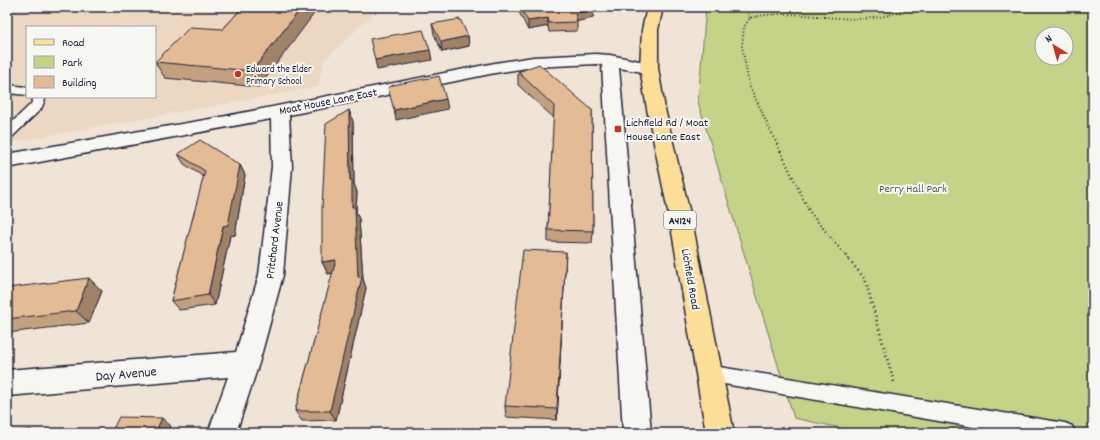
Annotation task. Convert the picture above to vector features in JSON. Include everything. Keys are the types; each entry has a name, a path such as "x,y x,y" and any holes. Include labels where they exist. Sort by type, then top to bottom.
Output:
{"main road":[{"name":"Lichfield Road","path":"655,7 650,30 650,68 656,109 682,226 720,433"}],"street":[{"name":"Moat House Lane East","path":"7,161 280,111 495,68 533,62 596,59 610,60 650,68"},
{"path":"610,60 637,433"},
{"name":"Pritchard Avenue","path":"222,433 246,363 271,275 282,167 280,111"},
{"name":"Day Avenue","path":"7,383 246,363"}],"lane":[{"path":"7,89 26,90"},
{"path":"7,134 37,106 40,98"},
{"path":"708,373 1065,433"}],"path":[{"path":"746,7 750,18"},
{"path":"900,405 865,279 809,211 749,85 742,46 744,27 750,18 773,14 840,18 874,18 903,12 909,7"}],"shaded area":[{"name":"Edward the Elder Primary School","path":"13,7 380,7 324,61 318,87 7,143 7,12"}],"green space":[{"name":"Perry Hall Park","path":"706,7 1093,7 1093,433 864,433 794,418 698,102"}],"building":[{"path":"243,7 302,7 252,71 156,62 190,27 223,29"},
{"path":"520,7 593,7 593,10 575,13 577,22 549,23 548,18 528,21"},
{"path":"460,19 468,36 441,42 432,24"},
{"path":"423,30 430,50 375,60 370,39"},
{"path":"539,64 592,110 593,231 548,230 554,106 518,72"},
{"path":"439,76 446,99 394,110 388,88 393,85"},
{"path":"349,110 352,207 355,207 358,277 362,277 330,411 295,411 336,260 322,262 322,209 326,124"},
{"path":"200,140 240,165 228,225 223,226 208,295 171,301 205,171 178,154"},
{"path":"523,250 566,252 557,409 505,406"},
{"path":"89,278 76,311 7,319 7,288"},
{"path":"119,417 162,418 155,433 111,433"},
{"path":"31,430 29,433 7,433 7,432"}],"place":[{"name":"Edward the Elder Primary School","path":"238,74"},
{"name":"Lichfield Rd / Moat House Lane East","path":"618,129"}]}
